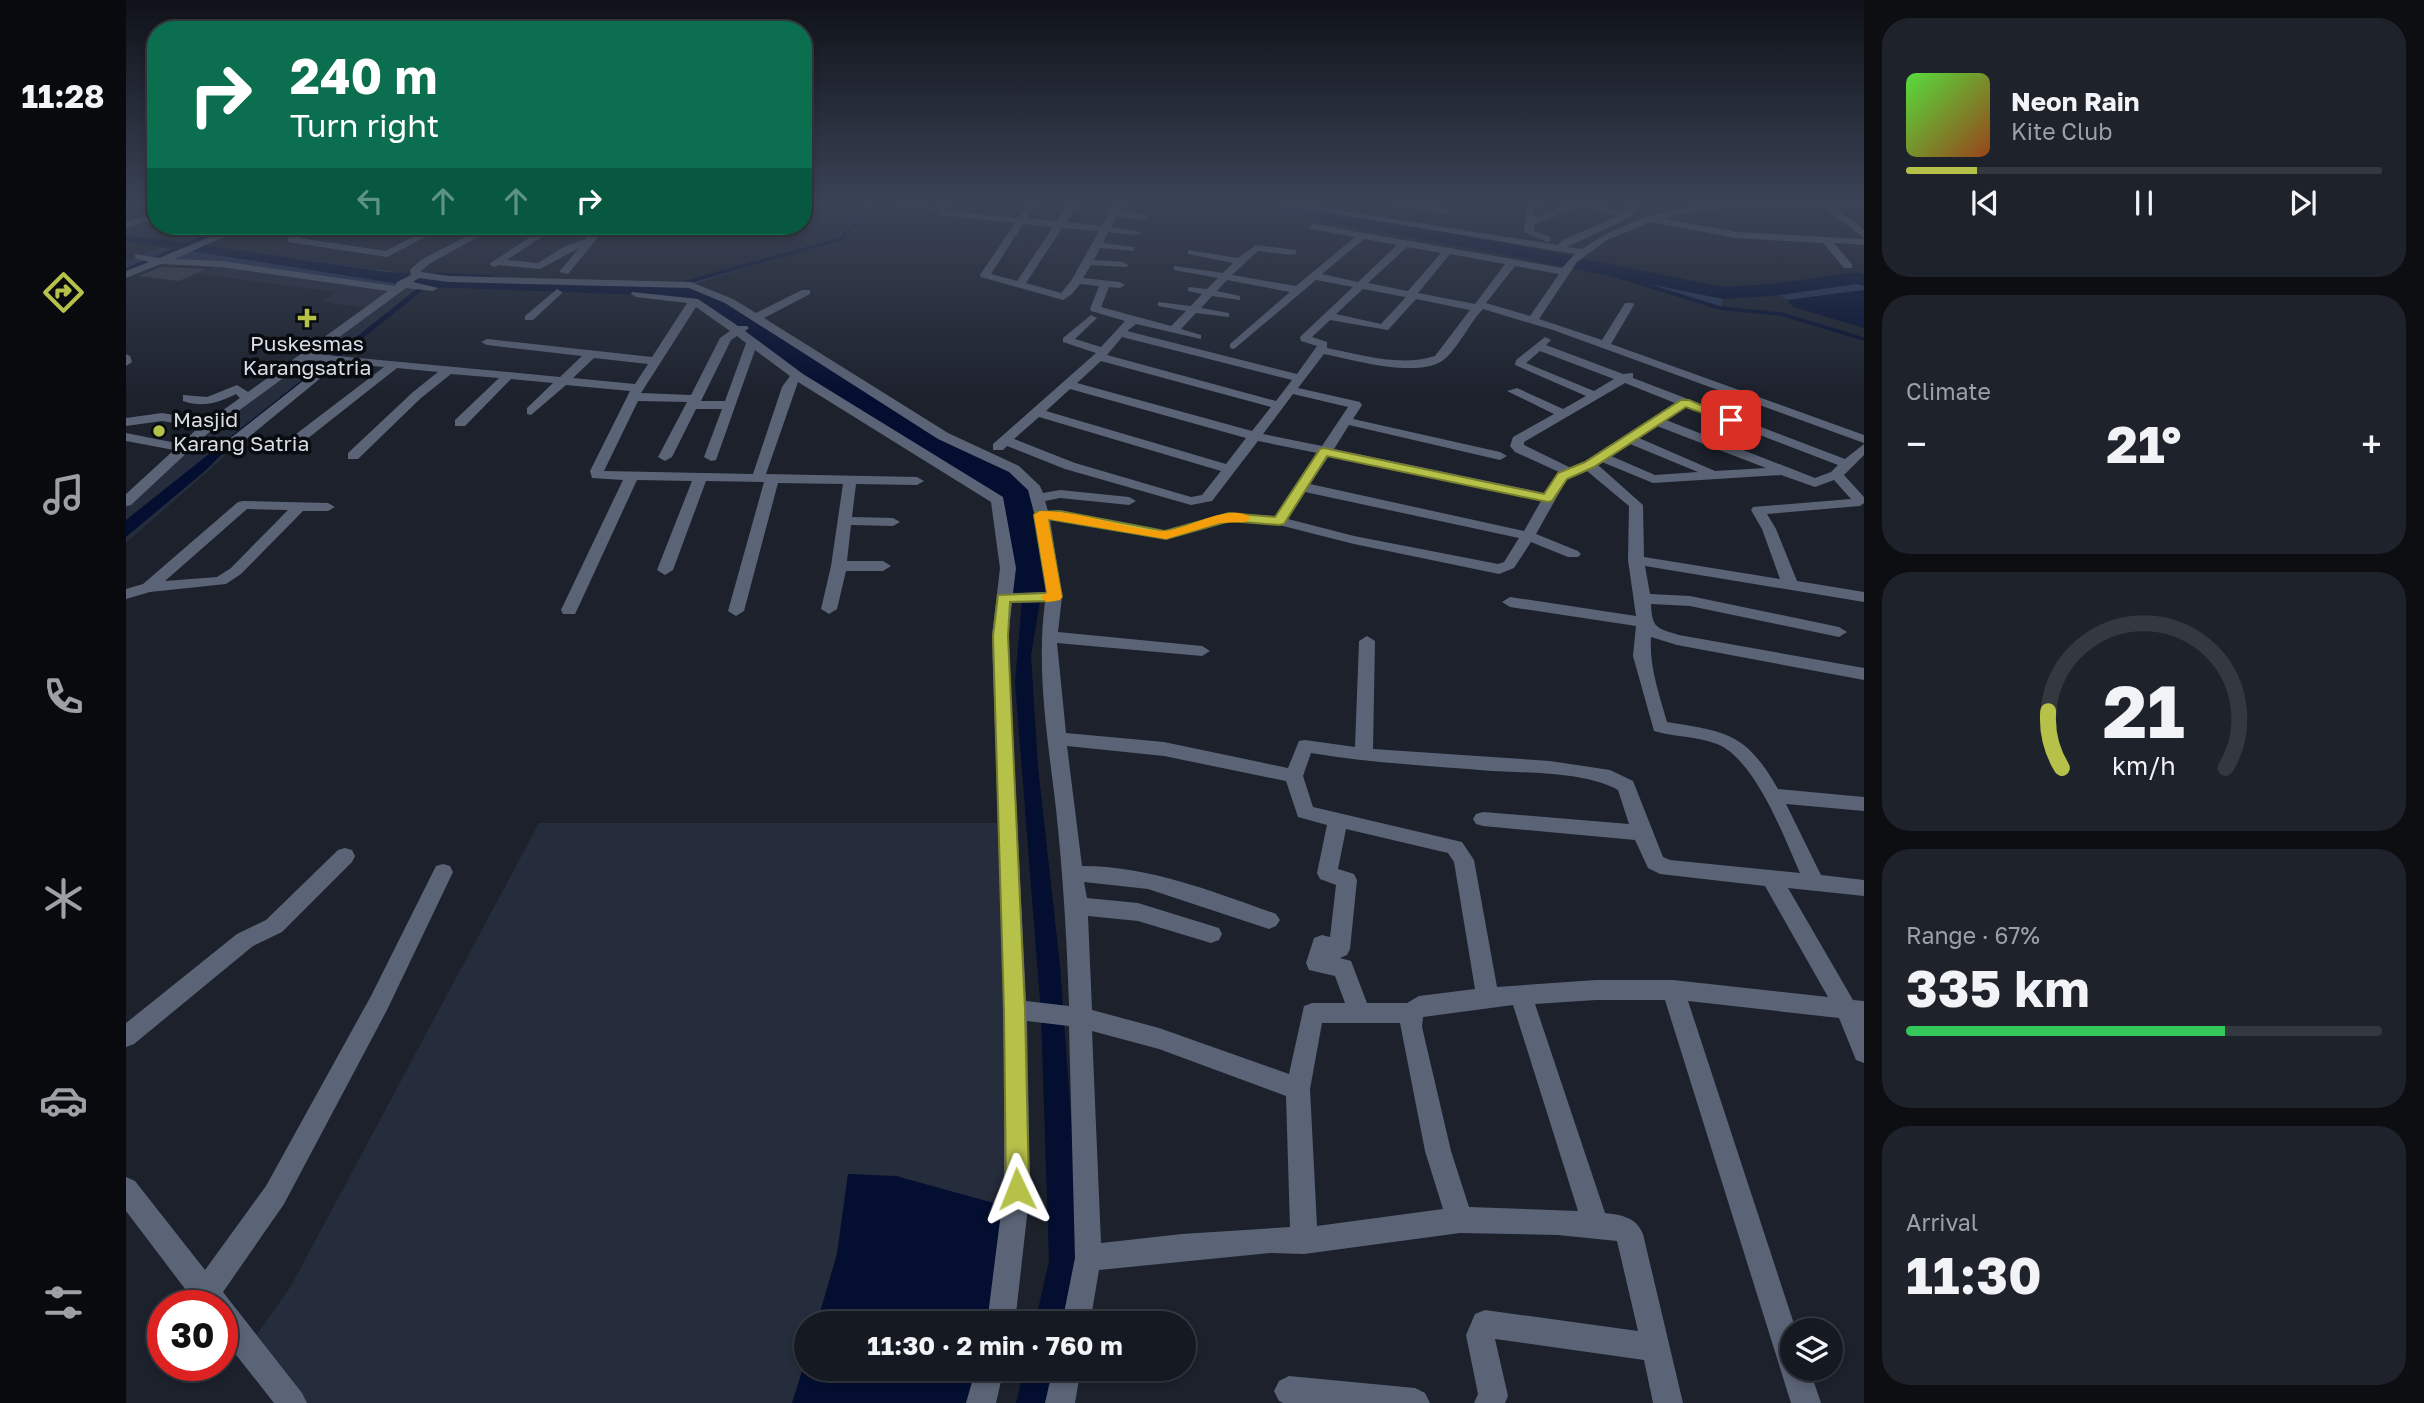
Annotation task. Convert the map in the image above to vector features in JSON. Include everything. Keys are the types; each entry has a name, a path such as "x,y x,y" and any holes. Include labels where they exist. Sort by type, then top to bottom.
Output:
{"street":[{"path":"248,267 398,287 644,295 694,301 799,377 998,500 1008,568 1003,598 1001,688 1025,1010 1017,1189 1002,1311"},
{"path":"417,275 414,272 419,267"},
{"path":"472,276 488,267"},
{"path":"990,267 985,275 1063,297 1068,295 1083,267"},
{"path":"1020,285 1031,267"},
{"path":"1175,329 1234,267"},
{"path":"1234,346 1324,267"},
{"path":"1007,441 1070,466 1191,501 1207,498 1321,350 1323,344 1305,340 1379,267"},
{"path":"1328,316 1384,328 1434,267"},
{"path":"1321,350 1412,363 1433,361 1439,358 1508,267"},
{"path":"1533,320 1568,267"},
{"path":"1178,268 1298,290"},
{"path":"126,502 182,448 223,414 417,275 449,279 691,285 716,293 943,436 1014,469 1035,489 1038,498 1055,597 1049,637 1051,686 1074,874 1082,1016 1088,1258 1078,1311"},
{"path":"1314,276 1411,297 1479,307 1533,320 1864,439"},
{"path":"1076,280 1120,285"},
{"path":"1105,283 1095,309 1197,337"},
{"path":"1192,289 1236,298"},
{"path":"529,318 557,292"},
{"path":"665,457 726,338 806,292"},
{"path":"694,301 637,393 597,475 917,481"},
{"path":"1162,303 1224,315"},
{"path":"1605,345 1629,304"},
{"path":"1091,318 1067,340 1101,354 1278,405"},
{"path":"985,454 1007,441 1101,354 1126,325 1137,319"},
{"path":"1558,328 1520,362 1521,365 1594,395"},
{"path":"1120,333 1296,384 1356,405 1279,521"},
{"path":"487,342 656,360"},
{"path":"711,457 752,343"},
{"path":"1538,346 1685,402 1841,470 1859,500 1855,503 1758,510 1769,529 1791,586"},
{"path":"531,411 590,355"},
{"path":"305,356 451,368 728,405"},
{"path":"233,443 337,359"},
{"path":"1569,472 1520,449 1517,443 1650,362"},
{"path":"288,447 395,364"},
{"path":"353,456 417,395 451,368"},
{"path":"460,423 508,376"},
{"path":"736,611 788,387 791,380 799,377"},
{"path":"1066,384 1254,436 1548,498"},
{"path":"187,398 198,403 210,402 237,389 248,398"},
{"path":"1513,391 1565,414"},
{"path":"1040,515 1060,515 1166,535 1229,517 1279,521 1354,540 1499,569 1509,565 1562,476 1595,461 1685,402"},
{"path":"1038,413 1228,469"},
{"path":"223,414 267,416"},
{"path":"126,422 162,417 209,425"},
{"path":"1346,421 1500,456"},
{"path":"1656,421 1815,483 1841,470 1864,448"},
{"path":"126,437 182,448"},
{"path":"1628,438 1715,475"},
{"path":"1595,461 1653,478 1783,472"},
{"path":"1595,461 1636,505 1636,560 1644,622 1641,656 1646,666 1646,680 1660,727 1734,744 1743,751 1772,796 1814,883"},
{"path":"569,610 631,477"},
{"path":"665,570 700,478"},
{"path":"829,609 839,566 850,480"},
{"path":"1303,487 1528,536 1573,554"},
{"path":"1038,498 1060,494 1129,501"},
{"path":"149,587 235,509 249,504 328,507"},
{"path":"126,594 149,587 221,581 236,571 300,506"},
{"path":"845,521 893,522"},
{"path":"1636,560 1864,597"},
{"path":"839,566 883,566"},
{"path":"1003,598 1055,597"},
{"path":"1643,599 1690,601 1839,632"},
{"path":"1510,602 1644,622 1652,632 1677,640 1864,674"},
{"path":"1049,637 1202,651"},
{"path":"1364,755 1368,683 1367,641"},
{"path":"1058,739 1164,749 1294,776"},
{"path":"1488,997 1461,854 1447,844 1305,812 1294,776 1305,746 1364,755 1550,768 1610,777 1626,786 1642,833 1660,867 1864,888"},
{"path":"1772,796 1864,804"},
{"path":"1483,819 1642,833"},
{"path":"1338,821 1327,873 1347,880 1339,949 1322,944 1317,963 1343,968 1360,1013"},
{"path":"126,1037 245,940 274,926 345,856"},
{"path":"223,1290 379,1003 443,872"},
{"path":"1074,874 1118,876 1150,883 1269,920"},
{"path":"1772,878 1855,1011 1864,1052"},
{"path":"1077,906 1138,912 1211,934"},
{"path":"1460,1220 1430,1118 1411,1027 1412,1013 1419,1006 1488,997 1596,990 1673,990 1855,1011"},
{"path":"1673,990 1780,1324"},
{"path":"1521,996 1596,1225"},
{"path":"1025,1010 1082,1016 1126,1028 1297,1089"},
{"path":"1304,1241 1297,1089 1312,1013 1412,1013"},
{"path":"126,1191 204,1290"},
{"path":"1088,1258 1270,1240 1304,1241 1460,1220 1622,1228 1630,1234 1668,1403"},
{"path":"1489,1403 1493,1396 1480,1335 1485,1324 1657,1348"},
{"path":"238,1334 292,1403"},
{"path":"981,1403 987,1381"},
{"path":"1060,1403 1064,1381"},
{"path":"1798,1381 1806,1403"},
{"path":"1289,1391 1415,1403"}],"shaded area":[{"path":"126,267 144,267 126,275"},
{"path":"127,267 140,267 126,273"},
{"path":"213,267 252,267 427,287 233,443 223,458 126,543 126,502 158,471 367,308 323,302 336,292 199,274"},
{"path":"245,267 363,267 417,275 678,283 732,267 748,267 691,285 449,279 394,289"},
{"path":"295,267 355,267 386,272 701,288 1029,481 1054,597 1003,598 998,500 866,420 694,301 644,295 427,287 233,443 205,471 126,537 126,520 419,287"},
{"path":"1586,267 1595,267 1723,293 1721,308"},
{"path":"1858,278 1864,280 1864,290 1787,300 1772,290"},
{"path":"1864,290 1864,328 1793,307 1787,300"},
{"path":"1022,601 1040,601 1031,655 1038,767 1060,966 1076,1187 1077,1266 1067,1311 1038,1311 1049,1261 1041,1013 1015,682"},
{"path":"539,823 1007,823 1012,1209 848,1175 837,1254 820,1311 794,1311 794,1381 799,1381 792,1403 292,1403 248,1347 291,1286"},
{"path":"848,1174 896,1176 1012,1208 1002,1311 820,1311 837,1254"},
{"path":"799,1381 987,1381 981,1403 792,1403"},
{"path":"1021,1381 1050,1381 1045,1403 1016,1403"}],"building":[{"path":"160,267 207,269 179,281 138,276"}],"waterway":[{"path":"684,283 739,267"},
{"path":"1590,267 1723,293 1772,290 1864,278"},
{"path":"1590,267 1720,308 1781,314 1864,339"},
{"path":"1597,267 1723,293 1772,290 1858,278 1864,280"},
{"path":"436,274 492,277"}],"slow traffic":[{"path":"1047,597 1055,597 1045,528 1040,515 1060,515 1166,535 1219,519 1245,518"}],"place":[{"name":"Puskesmas Karangsatria","path":"307,318"},
{"name":"Masjid Karang Satria","path":"159,431"}],"route":[{"path":"1017,1189 1015,1010 1000,636 1003,598 1055,597 1045,528 1040,515 1060,515 1166,535 1229,517 1279,521 1324,452 1548,498 1562,476 1589,465 1685,402 1731,420"}]}
